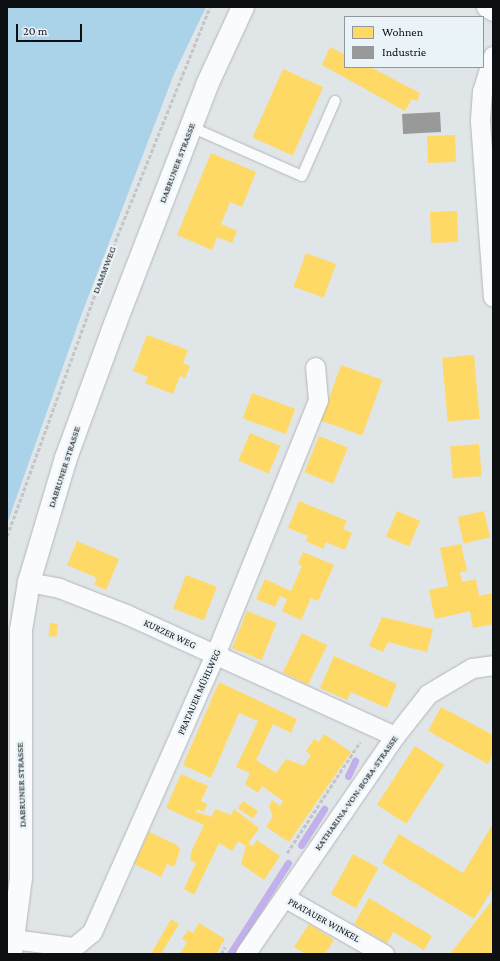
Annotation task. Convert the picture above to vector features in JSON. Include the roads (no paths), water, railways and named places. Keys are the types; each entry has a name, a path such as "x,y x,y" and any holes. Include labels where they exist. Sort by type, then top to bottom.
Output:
{"street":[{"name":"DABRUNER STRASSE","path":"12,946 21,630 29,582 66,458 191,127 243,7"},
{"path":"486,7 493,11"},
{"path":"493,56 482,91 480,121 493,297"},
{"name":"PRATAUER MÜHLWEG","path":"12,946 74,947 92,932 215,655 318,400 315,367"},
{"name":"KURZER WEG","path":"29,582 58,588 126,614 395,736"},
{"name":"KATHARINA-VON-BORA-STRASSE","path":"245,954 395,736 428,694 472,668 493,665"},
{"name":"PRATAUER WINKEL","path":"284,897 384,954"}],"lane":[{"path":"191,127 302,176 335,101"}],"waterway":[{"path":"348,776 355,761"},
{"path":"301,845 324,809"},
{"path":"230,954 288,863"}]}
